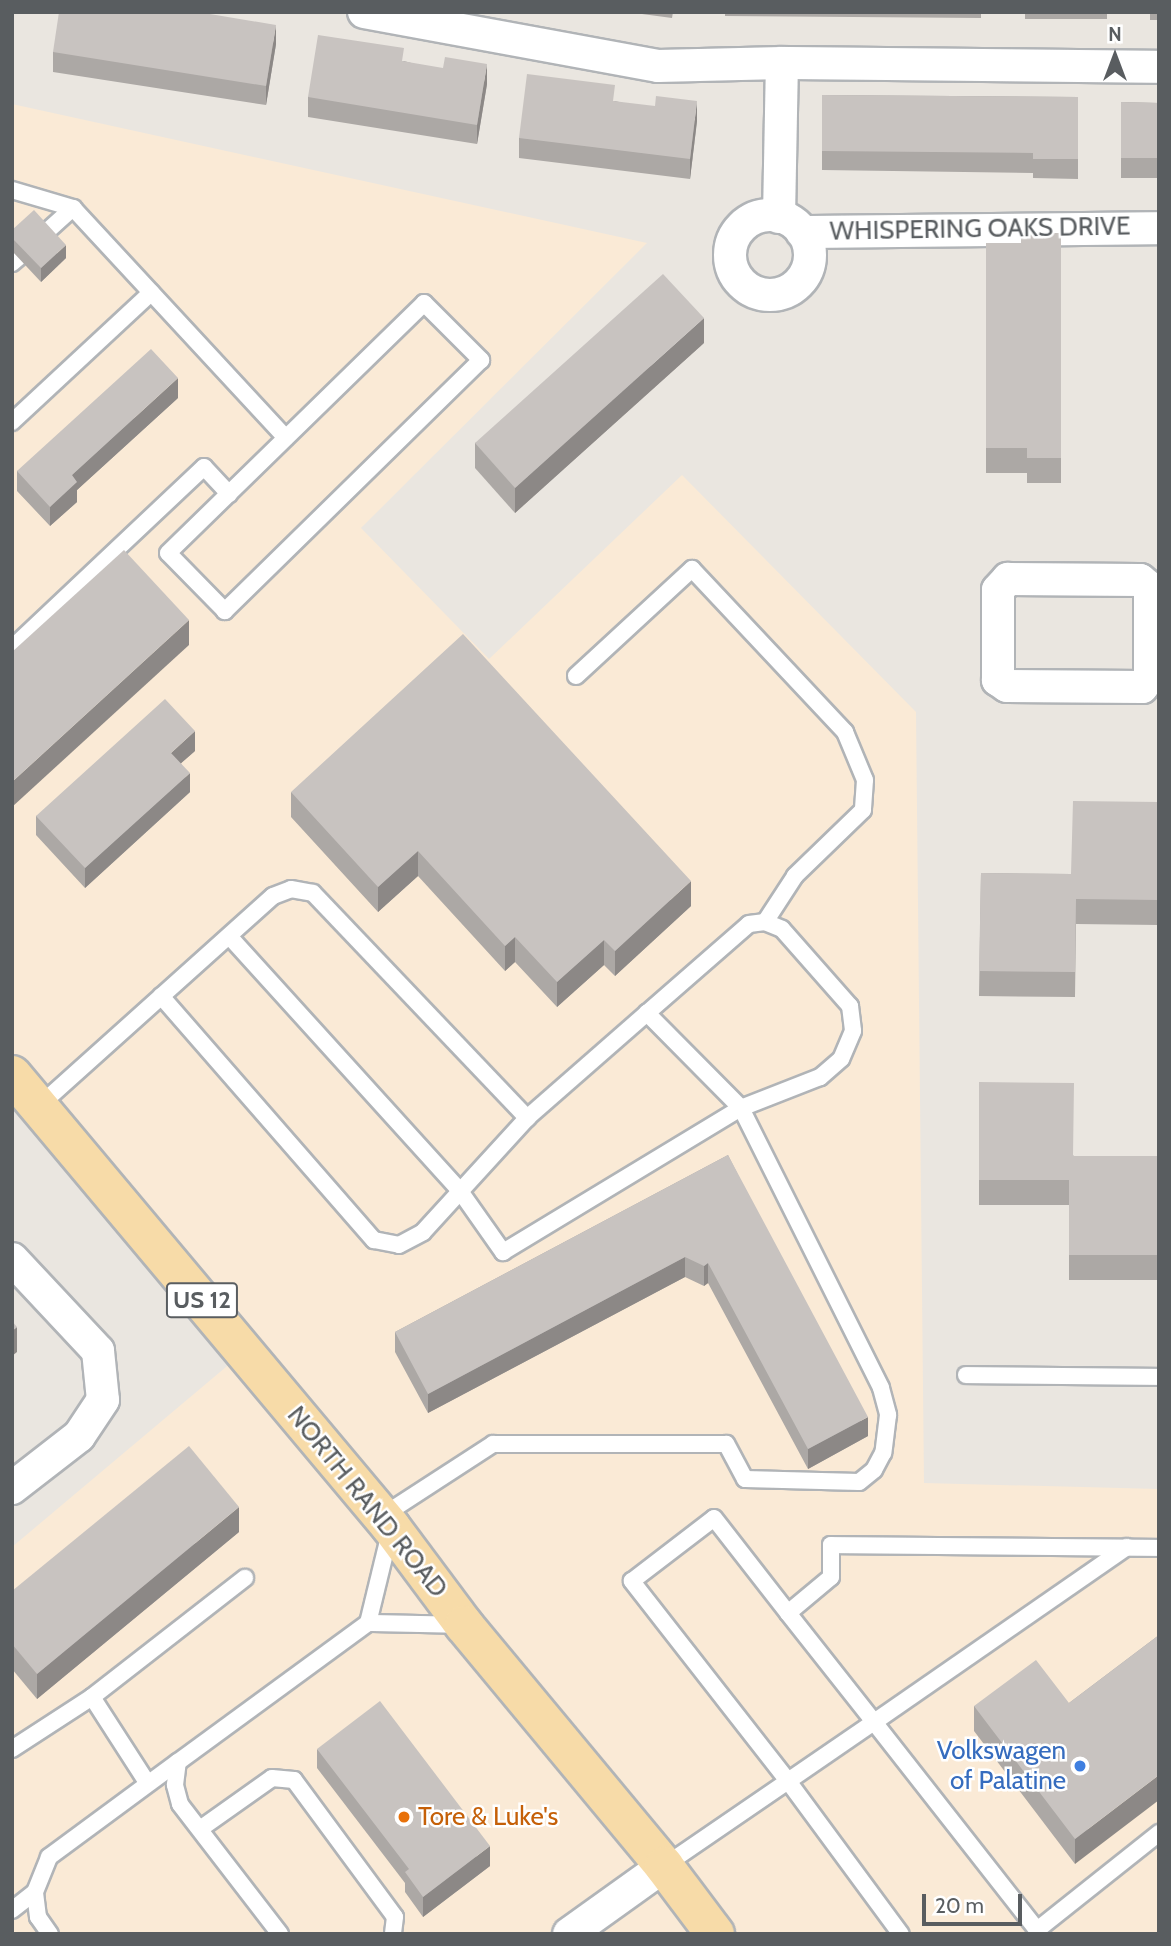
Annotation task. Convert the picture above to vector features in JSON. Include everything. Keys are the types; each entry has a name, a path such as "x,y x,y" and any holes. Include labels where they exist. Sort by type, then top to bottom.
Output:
{"main road":[{"name":"NORTH RAND ROAD","path":"12,1075 387,1522 464,1625 664,1866 715,1934"}],"street":[{"path":"364,12 658,66 782,63 1159,67"},
{"name":"WHISPERING OAKS DRIVE","path":"782,63 791,224 1159,228"},
{"path":"1008,579 1140,580 1150,588 1155,637 1150,677 1142,687 1007,686 998,680 998,590 1008,579"},
{"path":"12,1259 97,1351 103,1400 79,1436 12,1488"},
{"path":"569,1934 664,1866"}],"lane":[{"path":"12,190 73,208 286,438"},
{"path":"44,234 73,208"},
{"path":"12,422 151,293"},
{"path":"424,303 481,360 225,611 168,553 229,494 424,303"},
{"path":"12,648 204,467 229,494"},
{"path":"576,676 692,569 845,732 865,780 863,810 795,876 765,922"},
{"path":"38,1106 273,896 291,889 313,893 527,1118"},
{"path":"161,996 374,1240 399,1245 423,1232 460,1191 527,1118 749,924 765,922 782,929 850,1006 853,1031 841,1059 820,1077 740,1108 503,1252 460,1191 229,936"},
{"path":"368,1623 387,1522 493,1444 726,1444 746,1479 859,1482 874,1470 883,1453 888,1415 881,1388 740,1108 647,1013"},
{"path":"966,1375 1159,1377"},
{"path":"901,1934 788,1781 632,1581 714,1518 1037,1930 1159,1833"},
{"path":"788,1613 831,1577 831,1545 1159,1548"},
{"path":"664,1866 1127,1547"},
{"path":"12,1749 92,1697 245,1578"},
{"path":"50,1934 38,1917 35,1892 49,1857 368,1623 464,1625"},
{"path":"92,1697 148,1784"},
{"path":"178,1762 175,1785 180,1804 280,1934"},
{"path":"200,1829 272,1778 294,1780 395,1917 393,1934"},
{"path":"12,1910 35,1892"}],"shaded area":[{"path":"12,104 647,243 361,528 489,659 682,475 916,712 924,1483 1159,1489 1159,1934 12,1934 12,1547 245,1351 12,1075"}],"building":[{"path":"59,12 198,12 276,25 266,86 53,52"},
{"path":"318,35 404,48 402,61 443,68 445,57 487,64 477,125 308,97"},
{"path":"527,74 615,85 613,101 655,106 656,96 697,101 690,159 519,138"},
{"path":"822,95 1078,97 1078,159 1033,159 1033,153 822,151"},
{"path":"1121,102 1159,103 1159,158 1121,158"},
{"path":"34,210 66,245 41,268 12,238 12,230"},
{"path":"1021,233 1061,233 1061,458 1027,458 1027,448 986,448 986,243 1021,243"},
{"path":"663,274 704,318 515,488 475,443"},
{"path":"151,349 178,378 72,475 77,482 50,507 17,471"},
{"path":"124,550 189,620 12,782 12,652"},
{"path":"463,634 691,881 615,951 604,940 557,982 515,937 505,946 418,851 378,887 291,792"},
{"path":"165,699 195,731 171,753 190,773 85,868 36,816"},
{"path":"1073,801 1159,802 1159,900 1076,899 1075,972 979,971 981,873 1071,874"},
{"path":"979,1082 1074,1083 1073,1156 1159,1156 1159,1255 1069,1255 1069,1180 979,1180"},
{"path":"728,1155 868,1417 808,1449 708,1263 704,1266 685,1257 428,1394 395,1332"},
{"path":"189,1446 239,1507 37,1674 12,1644 12,1591"},
{"name":"Volkswagen of Palatine","path":"1159,1635 1159,1775 1075,1839 974,1706 1036,1660 1069,1703"},
{"name":"Tore & Luke's","path":"380,1701 490,1846 423,1897 405,1872 409,1869 317,1749"}],"place":[{"name":"Volkswagen of Palatine","path":"1080,1766"},
{"name":"Tore & Luke's","path":"404,1817"}]}
